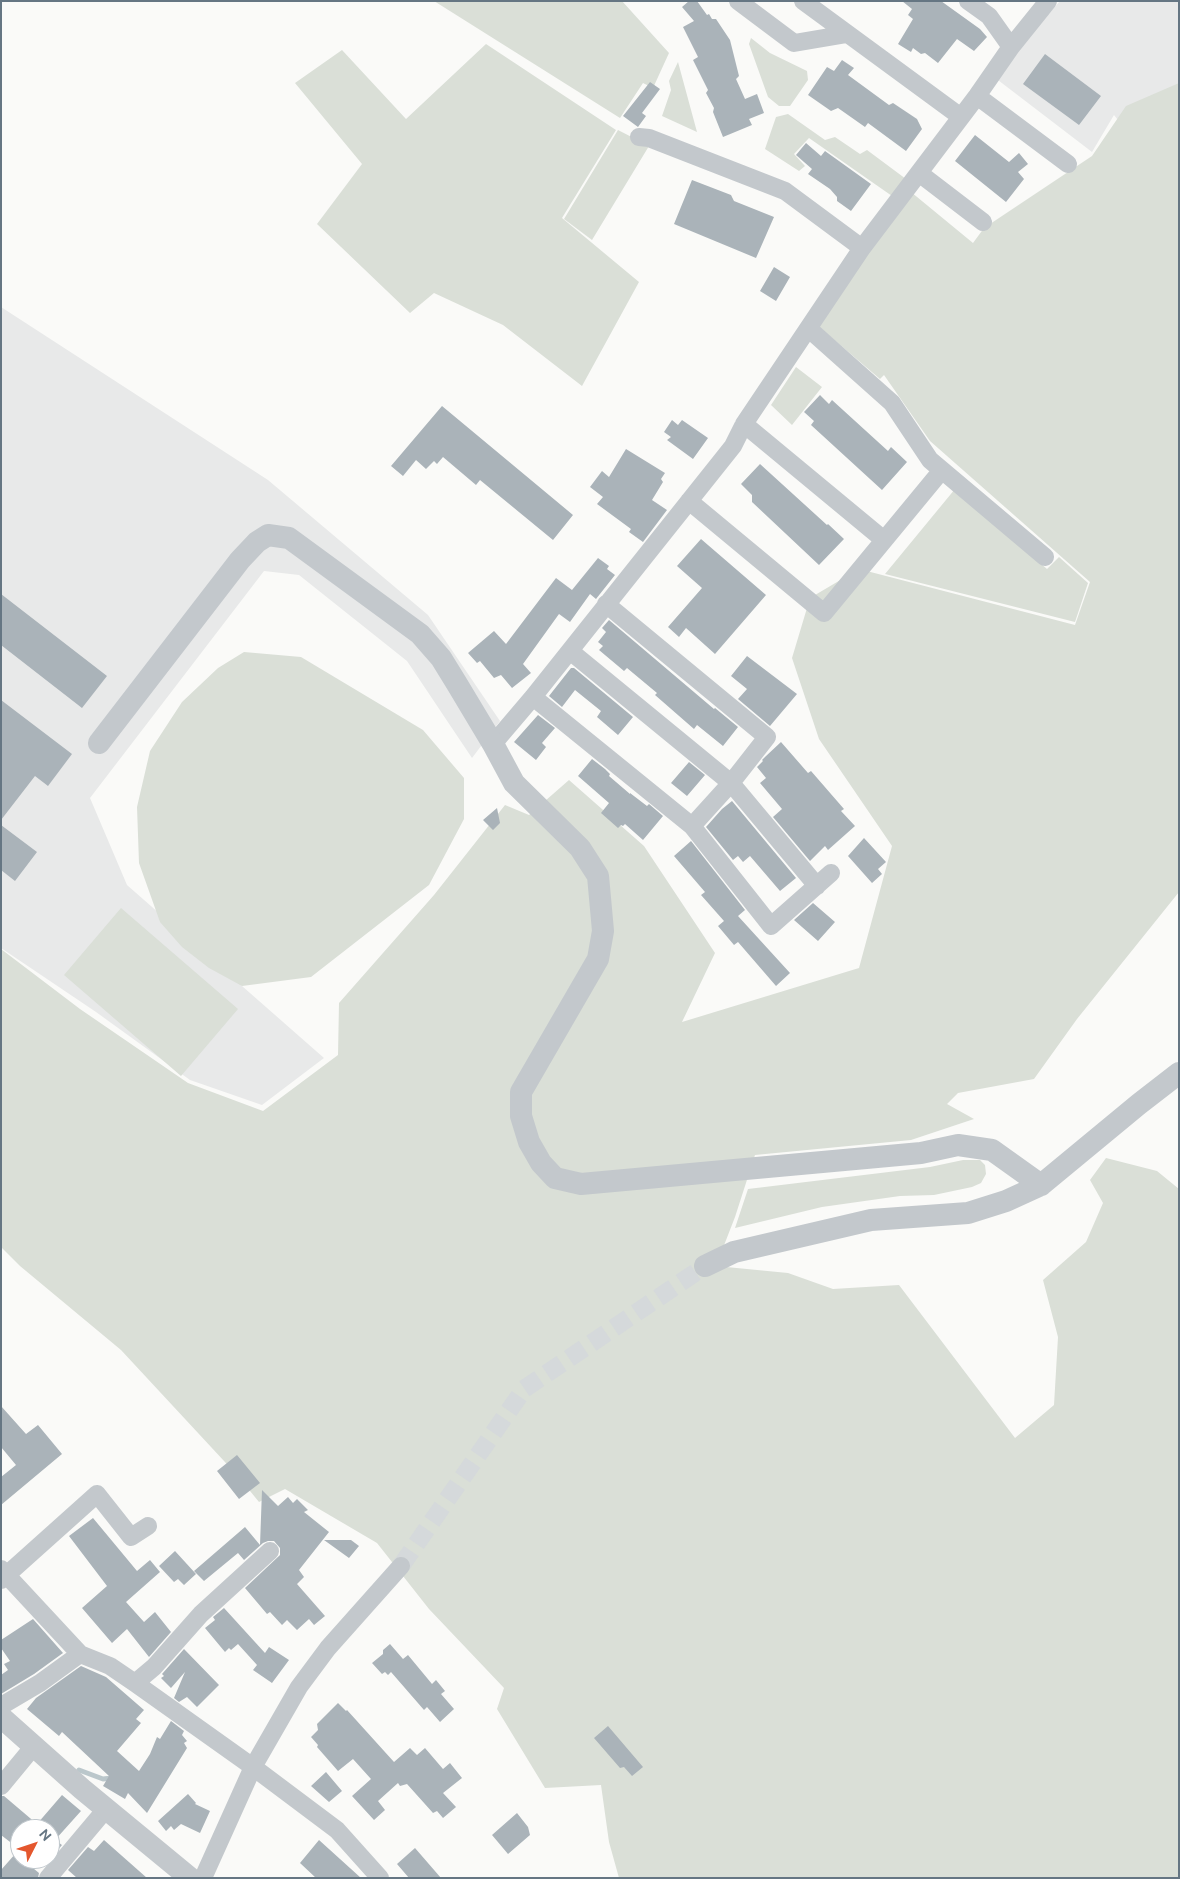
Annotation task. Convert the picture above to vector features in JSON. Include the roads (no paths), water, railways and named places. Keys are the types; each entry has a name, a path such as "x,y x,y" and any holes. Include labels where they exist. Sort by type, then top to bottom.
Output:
{"street":[{"path":"738,1 794,43 847,34"},
{"path":"803,1 961,117"},
{"path":"968,1 989,9 1011,47"},
{"path":"493,744 533,697 733,446 744,424 862,248 977,96 1011,47 1048,1"},
{"path":"977,96 1068,164"},
{"path":"639,137 649,138 785,191 862,248"},
{"path":"919,173 983,222"},
{"path":"809,329 892,403 930,460 1045,557"},
{"path":"744,424 884,540"},
{"path":"689,501 824,614 942,470"},
{"path":"99,743 240,560 257,542 268,535 289,538 420,634 441,658 493,744 514,783 580,848 598,876 603,931 598,959 521,1092 521,1116 529,1142 541,1163 556,1178 581,1184 921,1152 958,1145 992,1150 1042,1185"},
{"path":"606,604 767,737 731,783 692,826"},
{"path":"570,651 731,783 817,886"},
{"path":"533,697 692,826 771,926 831,873"},
{"path":"705,1266 734,1252 871,1220 968,1213 1006,1201 1042,1185 1138,1104 1179,1074"},
{"path":"148,1526 131,1537 97,1494 3,1575 80,1654 110,1666 253,1767 337,1830 380,1878"},
{"path":"135,1683 154,1666 201,1614 270,1551"},
{"path":"204,1878 253,1767 299,1687 328,1648 401,1566"},
{"path":"1,1706 40,1683 80,1654"},
{"path":"1,1717 106,1809 190,1878"},
{"path":"1,1786 34,1746"},
{"path":"48,1878 106,1809"}],"waterway":[{"path":"79,1770 103,1779 112,1778"}],"tunnel":[{"path":"401,1566 524,1389 705,1266"}]}
